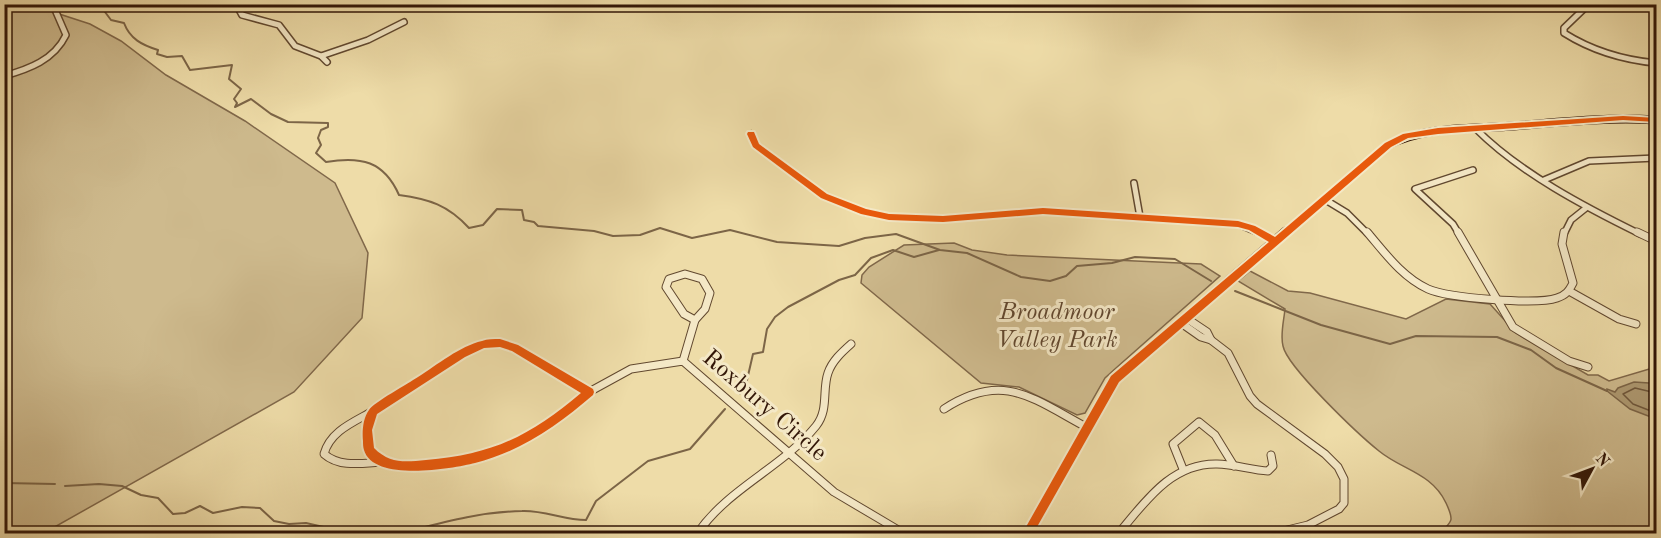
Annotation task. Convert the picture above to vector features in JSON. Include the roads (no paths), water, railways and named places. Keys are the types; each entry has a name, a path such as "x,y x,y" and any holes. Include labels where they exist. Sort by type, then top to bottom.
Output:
{"street":[{"path":"4,76 36,64 63,42 66,35 56,12 58,4"},
{"path":"236,4 246,17 279,26 298,48 321,56 327,62"},
{"path":"1444,4 1451,4"},
{"path":"1589,4 1564,28 1564,33 1624,58 1656,63"},
{"path":"321,56 368,40 404,22"},
{"path":"1027,534 1115,379 1396,140 1422,133 1623,118 1656,120"},
{"path":"1476,129 1493,146 1586,208 1656,241"},
{"path":"752,134 756,145 807,186 824,196 864,212 914,220 1042,212 1140,217 1238,224 1252,228 1275,241"},
{"path":"1545,180 1574,166 1589,162 1656,158"},
{"path":"1473,170 1415,189 1453,224 1509,322 1518,331 1569,361 1588,367"},
{"path":"1134,183 1140,217"},
{"path":"1324,199 1354,219 1399,270 1419,284 1455,296 1550,299 1569,291 1572,274 1563,248 1563,235 1567,223 1586,208"},
{"path":"683,361 695,320 705,309 710,293 709,287 703,279 696,275 675,276 669,279 666,287 668,293 684,314 695,320"},
{"path":"1569,291 1619,319 1635,324"},
{"path":"1183,320 1201,337 1211,340 1232,357 1250,396 1257,404 1325,454 1338,467 1344,479 1344,503 1339,509 1317,521 1279,532"},
{"name":"Roxbury Circle","path":"589,392 515,348 500,343 483,344 462,354 331,438 324,447 324,454 328,460 339,462 383,462 412,466 453,464 492,455 529,438 568,411 589,392 631,369 683,361 834,492 905,534"},
{"path":"697,534 718,508 789,453 817,424 826,402 829,372 834,362 851,344"},
{"path":"944,409 967,393 982,388 1007,389 1086,427"},
{"path":"373,411 367,430 369,450 383,462"},
{"path":"1183,469 1173,444 1199,422 1208,427 1234,466"},
{"path":"1118,534 1163,483 1183,469 1201,464 1268,471 1273,466 1271,455"}],"water":[{"path":"1634,382 1649,383 1656,388 1656,419 1630,409 1607,391 1607,389 1615,392 1618,388"}],"waterway":[{"path":"99,4 111,20 124,23 137,41 158,50 157,54 167,57 182,56 190,70 232,65 229,79 241,89 234,99 237,103 235,107 251,99 271,114 288,122 328,123 328,127 321,130 318,138 321,145 316,153 326,162 361,161 379,168 399,195 437,204 469,228 483,225 497,209 522,210 524,220 534,222 538,226 594,231 613,236 640,235 660,228 692,238 730,230 777,242 839,246 865,238 896,234 940,250 967,253 1021,277 1050,281 1066,276 1077,266 1112,263 1135,257 1175,259 1211,281"},
{"path":"740,394 747,380 753,354 763,352 767,329 775,317 788,307 839,280 855,275 871,258 893,250 914,257 939,250"},
{"path":"1235,291 1321,325 1390,344 1416,336 1497,337 1531,350 1556,368 1607,391"},
{"path":"398,534 490,513 530,511 586,520 596,501 648,461 690,449 725,409"},
{"path":"4,483 55,484"},
{"path":"65,486 99,484 122,486 141,495 158,498 173,514 185,513 200,506 213,513 242,507 260,508 274,521 289,524 306,523 354,534"}],"park label":[{"name":"Broadmoor Valley Park","path":"1057,327"}]}
